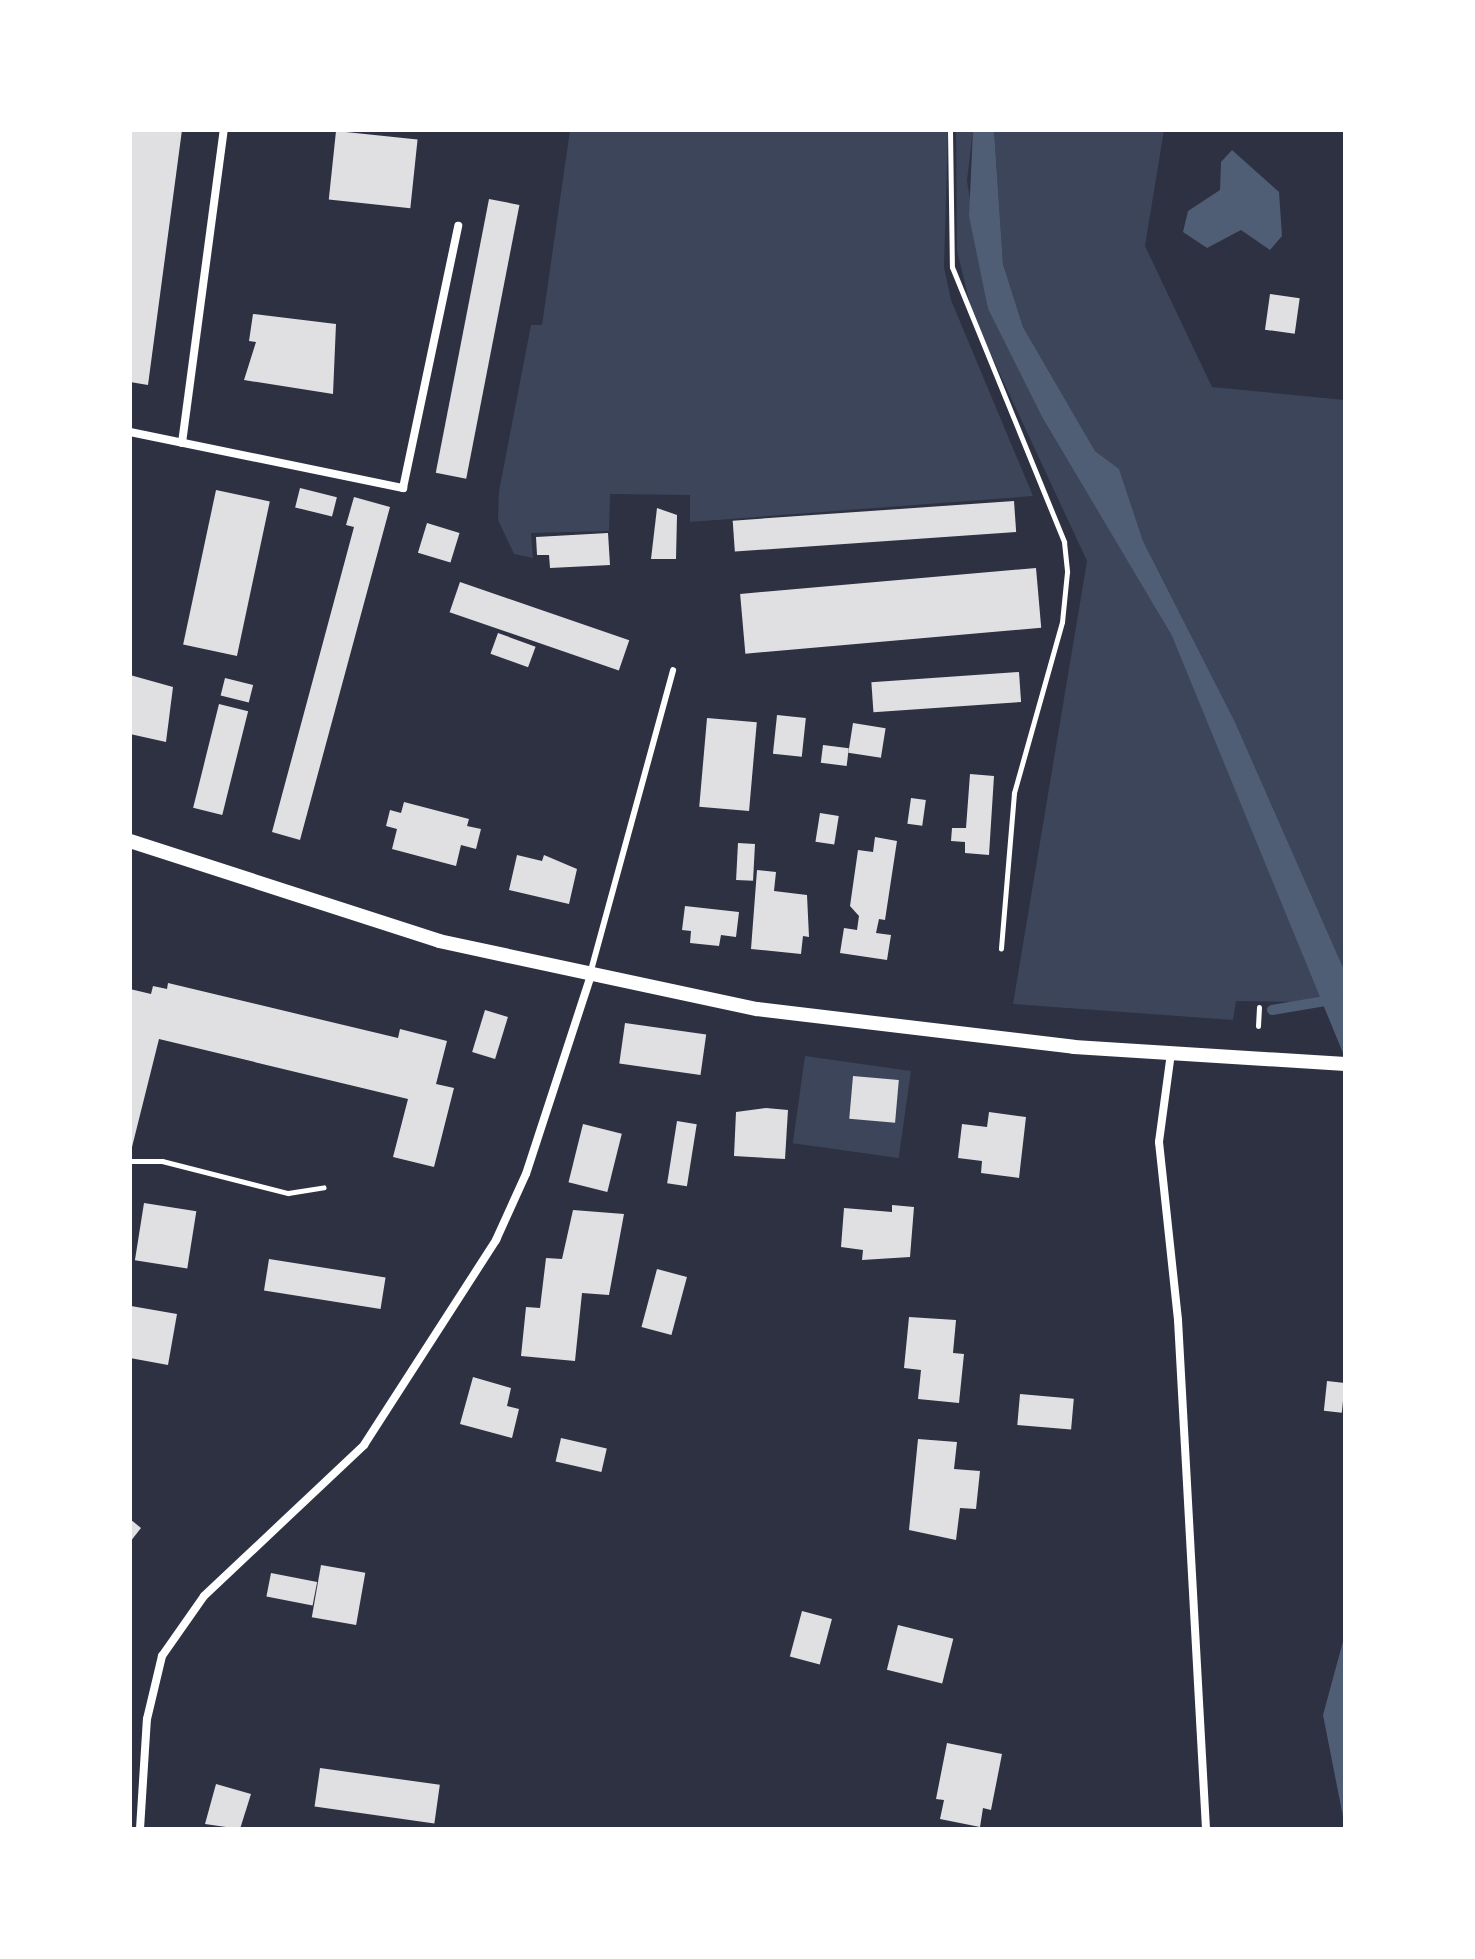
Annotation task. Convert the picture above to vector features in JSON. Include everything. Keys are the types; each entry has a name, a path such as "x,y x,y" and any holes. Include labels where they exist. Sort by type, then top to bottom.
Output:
{"street":[{"path":"182,443 224,130"},
{"path":"130,432 403,488 458,226"},
{"path":"130,841 320,906 590,978 865,1024 1171,1053 1345,1064"},
{"path":"140,1829 147,1719 162,1656 204,1596 364,1445 496,1240 526,1174 590,978"},
{"path":"1171,1053 1159,1142 1178,1320 1206,1829"}],"lane":[{"path":"590,978 673,670"}],"path":[{"path":"950,130 952,267 1064,542 1067,572 1062,622 1014,793 1001,948"},
{"path":"1258,1026 1259,1007"},
{"path":"130,1161 162,1161 288,1193 324,1187"}],"shaded area":[{"path":"570,130 948,130 944,267 951,300 1033,496 690,522 690,495 610,494 609,531 531,533 533,558 514,554 498,520 499,491 531,325 542,325"},
{"path":"956,130 973,130 967,181 988,309 1042,417 1172,636 1325,995 1307,1002 1236,1001 1233,1020 1013,1004 1087,561 973,316 957,251"},
{"path":"973,130 994,130 1003,264 1023,327 1095,451 1119,469 1143,541 1235,722 1345,972 1345,1058 1172,636 1042,417 988,309 969,216"},
{"path":"994,130 1164,130 1145,246 1212,387 1345,400 1345,972 1235,722 1143,541 1119,470 1095,451 1023,327 1003,264"},
{"path":"1232,150 1279,192 1282,236 1270,250 1241,230 1207,248 1183,232 1188,211 1220,190 1221,162"},
{"path":"805,1056 911,1071 899,1158 793,1143"},
{"path":"1345,1634 1345,1827 1323,1715"}],"building":[{"path":"130,130 182,130 148,385 130,382"},
{"path":"336,131 418,140 410,208 329,200"},
{"path":"489,199 519,205 466,479 436,473"},
{"path":"1270,294 1300,298 1295,334 1265,330"},
{"path":"253,314 336,324 333,394 244,380 256,342 249,341"},
{"path":"300,488 337,497 332,517 295,507"},
{"path":"216,490 270,501 237,656 183,645"},
{"path":"354,497 390,507 300,840 272,832 354,527 346,525"},
{"path":"1014,501 1016,532 735,552 733,521"},
{"path":"657,508 677,515 676,559 651,559"},
{"path":"427,523 460,533 450,563 418,553"},
{"path":"608,533 610,565 550,568 549,555 537,555 536,537"},
{"path":"1036,568 1041,628 745,654 740,594"},
{"path":"460,582 629,640 619,671 450,612"},
{"path":"498,633 536,647 528,667 490,654"},
{"path":"1019,672 1021,702 873,712 871,682"},
{"path":"130,675 173,687 166,742 130,734"},
{"path":"225,678 253,685 249,702 221,695"},
{"path":"219,704 248,711 222,815 193,808"},
{"path":"777,715 806,718 802,757 773,754"},
{"path":"707,718 757,722 749,811 699,807"},
{"path":"853,723 886,728 881,758 848,753"},
{"path":"823,745 849,748 847,766 821,763"},
{"path":"970,774 994,776 989,855 965,853 965,842 951,841 952,828 966,828"},
{"path":"911,798 926,800 922,826 907,824"},
{"path":"404,802 469,819 467,826 481,829 476,849 461,845 456,866 392,849 397,829 386,826 390,810 401,813"},
{"path":"820,813 839,816 834,845 815,842"},
{"path":"875,837 897,841 885,920 879,919 876,933 891,935 887,960 840,953 844,928 857,930 859,916 850,906 858,850 873,852"},
{"path":"738,843 755,844 753,881 736,880"},
{"path":"517,855 542,861 544,855 577,869 569,904 509,890"},
{"path":"757,870 776,872 774,891 807,895 809,937 803,936 801,954 751,949"},
{"path":"685,906 739,912 736,937 721,935 719,946 690,943 691,931 682,930"},
{"path":"168,983 398,1038 400,1029 447,1041 436,1084 454,1088 434,1167 393,1157 408,1099 159,1039 130,1155 130,989 151,994 153,986 167,989"},
{"path":"485,1010 508,1017 495,1059 472,1052"},
{"path":"625,1023 706,1034 700,1075 619,1064"},
{"path":"853,1076 899,1080 895,1123 849,1119"},
{"path":"766,1108 788,1110 785,1159 734,1156 736,1112"},
{"path":"989,1112 1026,1117 1019,1178 981,1173 982,1161 958,1158 962,1124 987,1127"},
{"path":"677,1121 697,1124 687,1186 667,1183"},
{"path":"583,1124 622,1134 607,1192 568,1182"},
{"path":"144,1203 196,1211 187,1269 135,1260"},
{"path":"892,1205 914,1207 910,1257 862,1260 863,1250 841,1247 844,1208 892,1212"},
{"path":"573,1210 624,1214 609,1295 582,1293 575,1361 521,1356 526,1307 540,1308 546,1258 562,1259"},
{"path":"269,1259 386,1277 381,1309 264,1291"},
{"path":"657,1269 687,1277 671,1335 641,1327"},
{"path":"131,1306 177,1314 168,1365 130,1358"},
{"path":"909,1317 956,1320 953,1353 964,1354 959,1403 918,1399 921,1370 904,1368"},
{"path":"473,1377 511,1388 507,1406 519,1409 512,1438 460,1424"},
{"path":"1327,1381 1345,1383 1342,1413 1324,1411"},
{"path":"1020,1394 1074,1399 1071,1430 1017,1425"},
{"path":"561,1438 607,1449 601,1472 556,1461"},
{"path":"918,1439 957,1442 954,1469 980,1471 976,1509 960,1508 956,1540 909,1530"},
{"path":"130,1519 141,1528 130,1542"},
{"path":"321,1565 365,1573 356,1625 312,1617"},
{"path":"271,1573 317,1582 313,1606 266,1597"},
{"path":"802,1611 832,1619 820,1664 790,1656"},
{"path":"898,1625 953,1639 942,1683 887,1670"},
{"path":"947,1743 1002,1754 991,1810 983,1808 980,1827 940,1819 944,1800 936,1799"},
{"path":"320,1768 440,1785 434,1823 315,1807"},
{"path":"216,1784 251,1794 240,1829 205,1824"}],"waterway":[{"path":"1272,1010 1337,999"}]}
